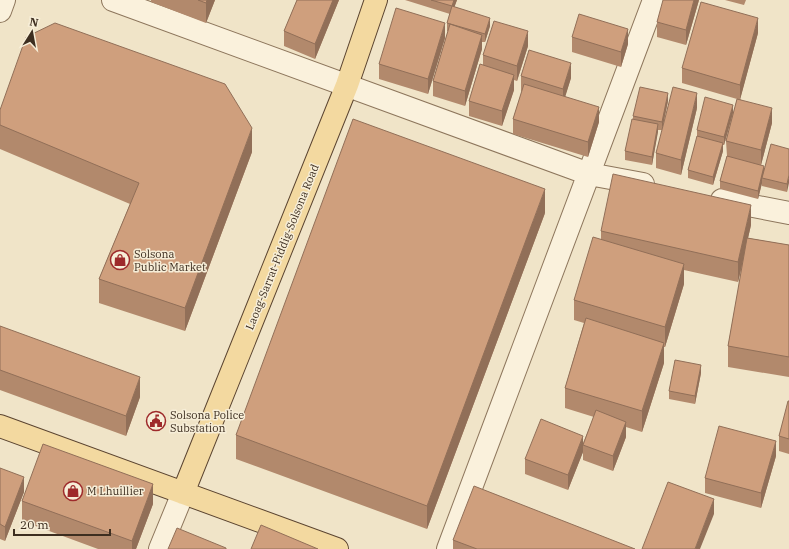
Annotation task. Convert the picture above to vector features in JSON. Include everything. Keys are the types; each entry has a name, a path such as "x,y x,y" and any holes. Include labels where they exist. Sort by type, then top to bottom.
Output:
{"main road":[{"name":"Laoag-Sarrat-Piddig-Solsona Road","path":"183,493 348,86 376,0"},
{"path":"0,426 337,549"}],"street":[{"path":"0,11 4,0"},
{"path":"113,0 590,174 658,187"},
{"path":"448,549 590,174 654,0"},
{"path":"705,197 789,213"},
{"path":"160,549 183,493"}],"building":[{"path":"198,0 207,0 206,3"},
{"path":"297,0 333,0 315,44 284,31"},
{"path":"431,0 454,0 452,6"},
{"path":"663,0 694,0 686,30 657,22"},
{"path":"701,2 758,18 740,85 682,68"},
{"path":"452,6 490,18 485,34 447,23"},
{"path":"396,8 445,23 428,79 379,64"},
{"path":"579,14 628,29 621,52 572,37"},
{"path":"494,21 528,31 517,66 483,55"},
{"path":"55,23 225,84 252,128 185,308 99,279 139,183 0,125 0,110 26,37"},
{"path":"450,24 482,35 465,91 433,81"},
{"path":"529,50 571,63 563,89 521,76"},
{"path":"480,64 514,75 502,111 469,101"},
{"path":"524,84 599,107 588,142 513,119"},
{"path":"640,87 668,93 662,122 633,116"},
{"path":"673,87 697,93 681,160 656,153"},
{"path":"705,97 733,105 724,137 697,130"},
{"path":"737,99 772,108 761,150 726,141"},
{"path":"353,119 545,189 427,506 236,435"},
{"path":"632,119 658,124 652,157 625,151"},
{"path":"697,136 723,143 713,177 688,170"},
{"path":"771,144 789,149 789,175 787,184 762,178"},
{"path":"727,156 764,166 758,191 720,181"},
{"path":"613,174 751,205 738,262 601,231"},
{"path":"593,237 684,264 665,327 574,300"},
{"path":"747,238 789,245 789,357 728,346"},
{"path":"586,318 664,343 642,411 565,388"},
{"path":"0,326 140,377 126,416 0,370"},
{"path":"675,360 701,365 695,396 669,391"},
{"path":"789,401 789,439 779,436"},
{"path":"596,410 626,422 613,456 583,445"},
{"path":"541,419 583,436 568,475 525,459"},
{"path":"719,426 776,441 761,493 705,478"},
{"path":"43,444 153,484 132,541 22,501"},
{"path":"0,468 24,477 5,527 0,524"},
{"path":"668,482 714,499 695,549 642,549"},
{"path":"474,486 635,549 477,549 453,540"},
{"path":"261,525 318,549 251,549"},
{"path":"177,528 226,548 226,549 168,549"}],"place":[{"name":"Solsona Public Market","path":"120,260"},
{"name":"Solsona Police Substation","path":"156,421"},
{"name":"M Lhuillier","path":"73,491"}]}
